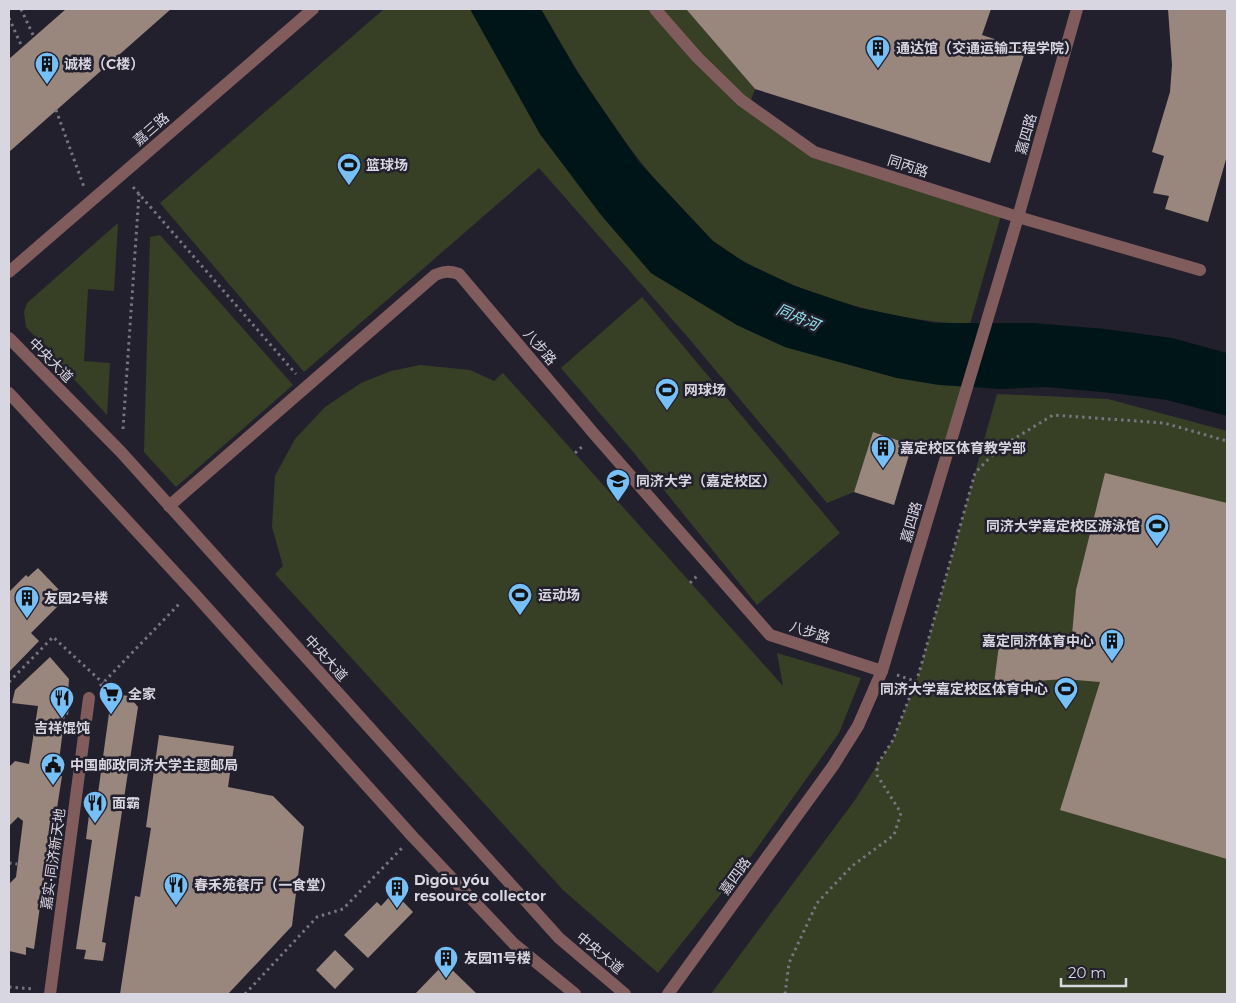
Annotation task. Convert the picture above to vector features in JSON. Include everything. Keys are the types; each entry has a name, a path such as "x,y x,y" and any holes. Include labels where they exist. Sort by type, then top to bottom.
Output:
{"street":[{"name":"嘉三路","path":"9,272 313,9"},
{"name":"同丙路","path":"654,9 697,57 741,100 814,152 1018,217 1200,270"},
{"name":"嘉四路","path":"668,994 833,766 858,726 882,671 1018,217 1077,9"},
{"name":"八步路","path":"169,506 435,275 446,271 459,274 595,435 770,635 882,671"},
{"name":"中央大道","path":"9,338 121,452 559,938 625,994"},
{"path":"9,393 192,590 413,837 514,944 575,994"},
{"name":"嘉实•同济新天地","path":"50,994 89,698"}],"path":[{"path":"21,9 34,37"},
{"path":"9,18 22,48"},
{"path":"56,110 89,202"},
{"path":"121,174 306,386"},
{"path":"121,452 139,194"},
{"path":"785,994 789,962 818,903 852,866 894,835 902,813 877,775 877,765 893,740 919,673 975,473 999,448 1053,415 1164,423 1227,441"},
{"path":"89,698 192,590"},
{"path":"9,682 53,637 103,683"},
{"path":"246,994 317,917 343,909 413,837"},
{"path":"9,863 17,864"},
{"path":"9,986 35,989 42,994"}],"green space":[{"name":"篮球场","path":"384,9 470,9 540,134 651,273 737,325 785,347 897,378 966,387 946,456 873,432 854,492 827,503 686,335 539,168 304,372 160,203"},
{"path":"541,9 686,9 755,89 749,106 814,152 1002,212 970,324 905,317 836,301 770,275 741,260 714,242 689,219 631,150 584,81"},
{"path":"118,223 114,291 88,289 84,361 110,363 107,415 26,327 24,312 27,303"},
{"path":"160,235 293,385 176,487 144,452 150,237"},
{"name":"网球场","path":"642,297 840,533 757,605 634,453 561,368"},
{"path":"420,365 470,370 494,381 503,373 783,686 777,653 861,678 839,733 752,855 658,973 563,890 275,574 283,566 272,527 275,476 295,439 325,407 361,383 391,371"},
{"name":"同济大学嘉定校区体育中心","path":"997,394 1108,399 1227,431 1227,994 711,994 855,800 893,740 919,673"}],"water":[{"name":"同舟河","path":"470,9 541,9 576,70 639,162 713,241 744,262 795,286 860,308 934,323 1033,323 1105,329 1172,338 1227,353 1227,416 1167,400 1112,393 1046,387 1002,389 939,385 897,378 785,347 737,325 651,273 601,215 540,134"}],"building":[{"name":"诚楼（C楼）","path":"66,9 171,9 9,152 9,59"},
{"name":"通达馆（交通运输工程学院）","path":"686,9 991,9 982,35 1026,49 990,163 755,89"},
{"path":"1168,9 1227,9 1227,156 1208,222 1165,209 1169,196 1153,193 1164,156 1152,152 1170,92 1172,65"},
{"name":"嘉定校区体育教学部","path":"873,432 912,445 894,505 854,492"},
{"name":"嘉定同济体育中心","path":"1105,473 1227,503 1227,859 1060,810 1100,682 1064,679 994,684 1000,637 1071,646 1076,590"},
{"name":"友园2号楼","path":"38,568 63,594 56,601 59,605 31,633 39,641 9,672 9,592 26,575 28,577"},
{"path":"50,657 69,679 68,694 71,694 68,715 65,714 57,776 62,776 55,821 52,821 34,949 26,947 26,955 9,951 9,884 16,877 23,821 18,817 9,826 9,767 15,761 29,764 38,706 12,703 15,690"},
{"path":"121,695 129,696 138,707 102,942 106,943 103,961 84,959 86,950 76,949 92,840 86,839 90,807 96,808 110,706"},
{"path":"159,735 234,746 228,787 273,796 304,827 292,926 228,994 120,994 135,896 140,897 151,828 146,827"},
{"path":"394,892 413,912 368,958 344,935 377,902 381,906"},
{"path":"335,950 354,969 335,989 316,970"},
{"name":"友园11号楼","path":"445,963 477,994 415,994"}],"place":[{"name":"通达馆（交通运输工程学院）","path":"878,69"},
{"name":"诚楼（C楼）","path":"47,85"},
{"name":"篮球场","path":"349,186"},
{"name":"网球场","path":"667,411"},
{"name":"嘉定校区体育教学部","path":"883,469"},
{"name":"同济大学（嘉定校区）","path":"618,502"},
{"name":"同济大学嘉定校区游泳馆","path":"1157,547"},
{"name":"运动场","path":"520,616"},
{"name":"友园2号楼","path":"27,619"},
{"name":"嘉定同济体育中心","path":"1112,662"},
{"name":"同济大学嘉定校区体育中心","path":"1066,710"},
{"name":"全家","path":"111,715"},
{"name":"吉祥馄饨","path":"62,719"},
{"name":"中国邮政同济大学主题邮局","path":"53,786"},
{"name":"面霸","path":"95,824"},
{"name":"春禾苑餐厅（一食堂）","path":"176,906"},
{"name":"Dìgōu yóu resource collector","path":"397,909"},
{"name":"友园11号楼","path":"446,979"}]}
